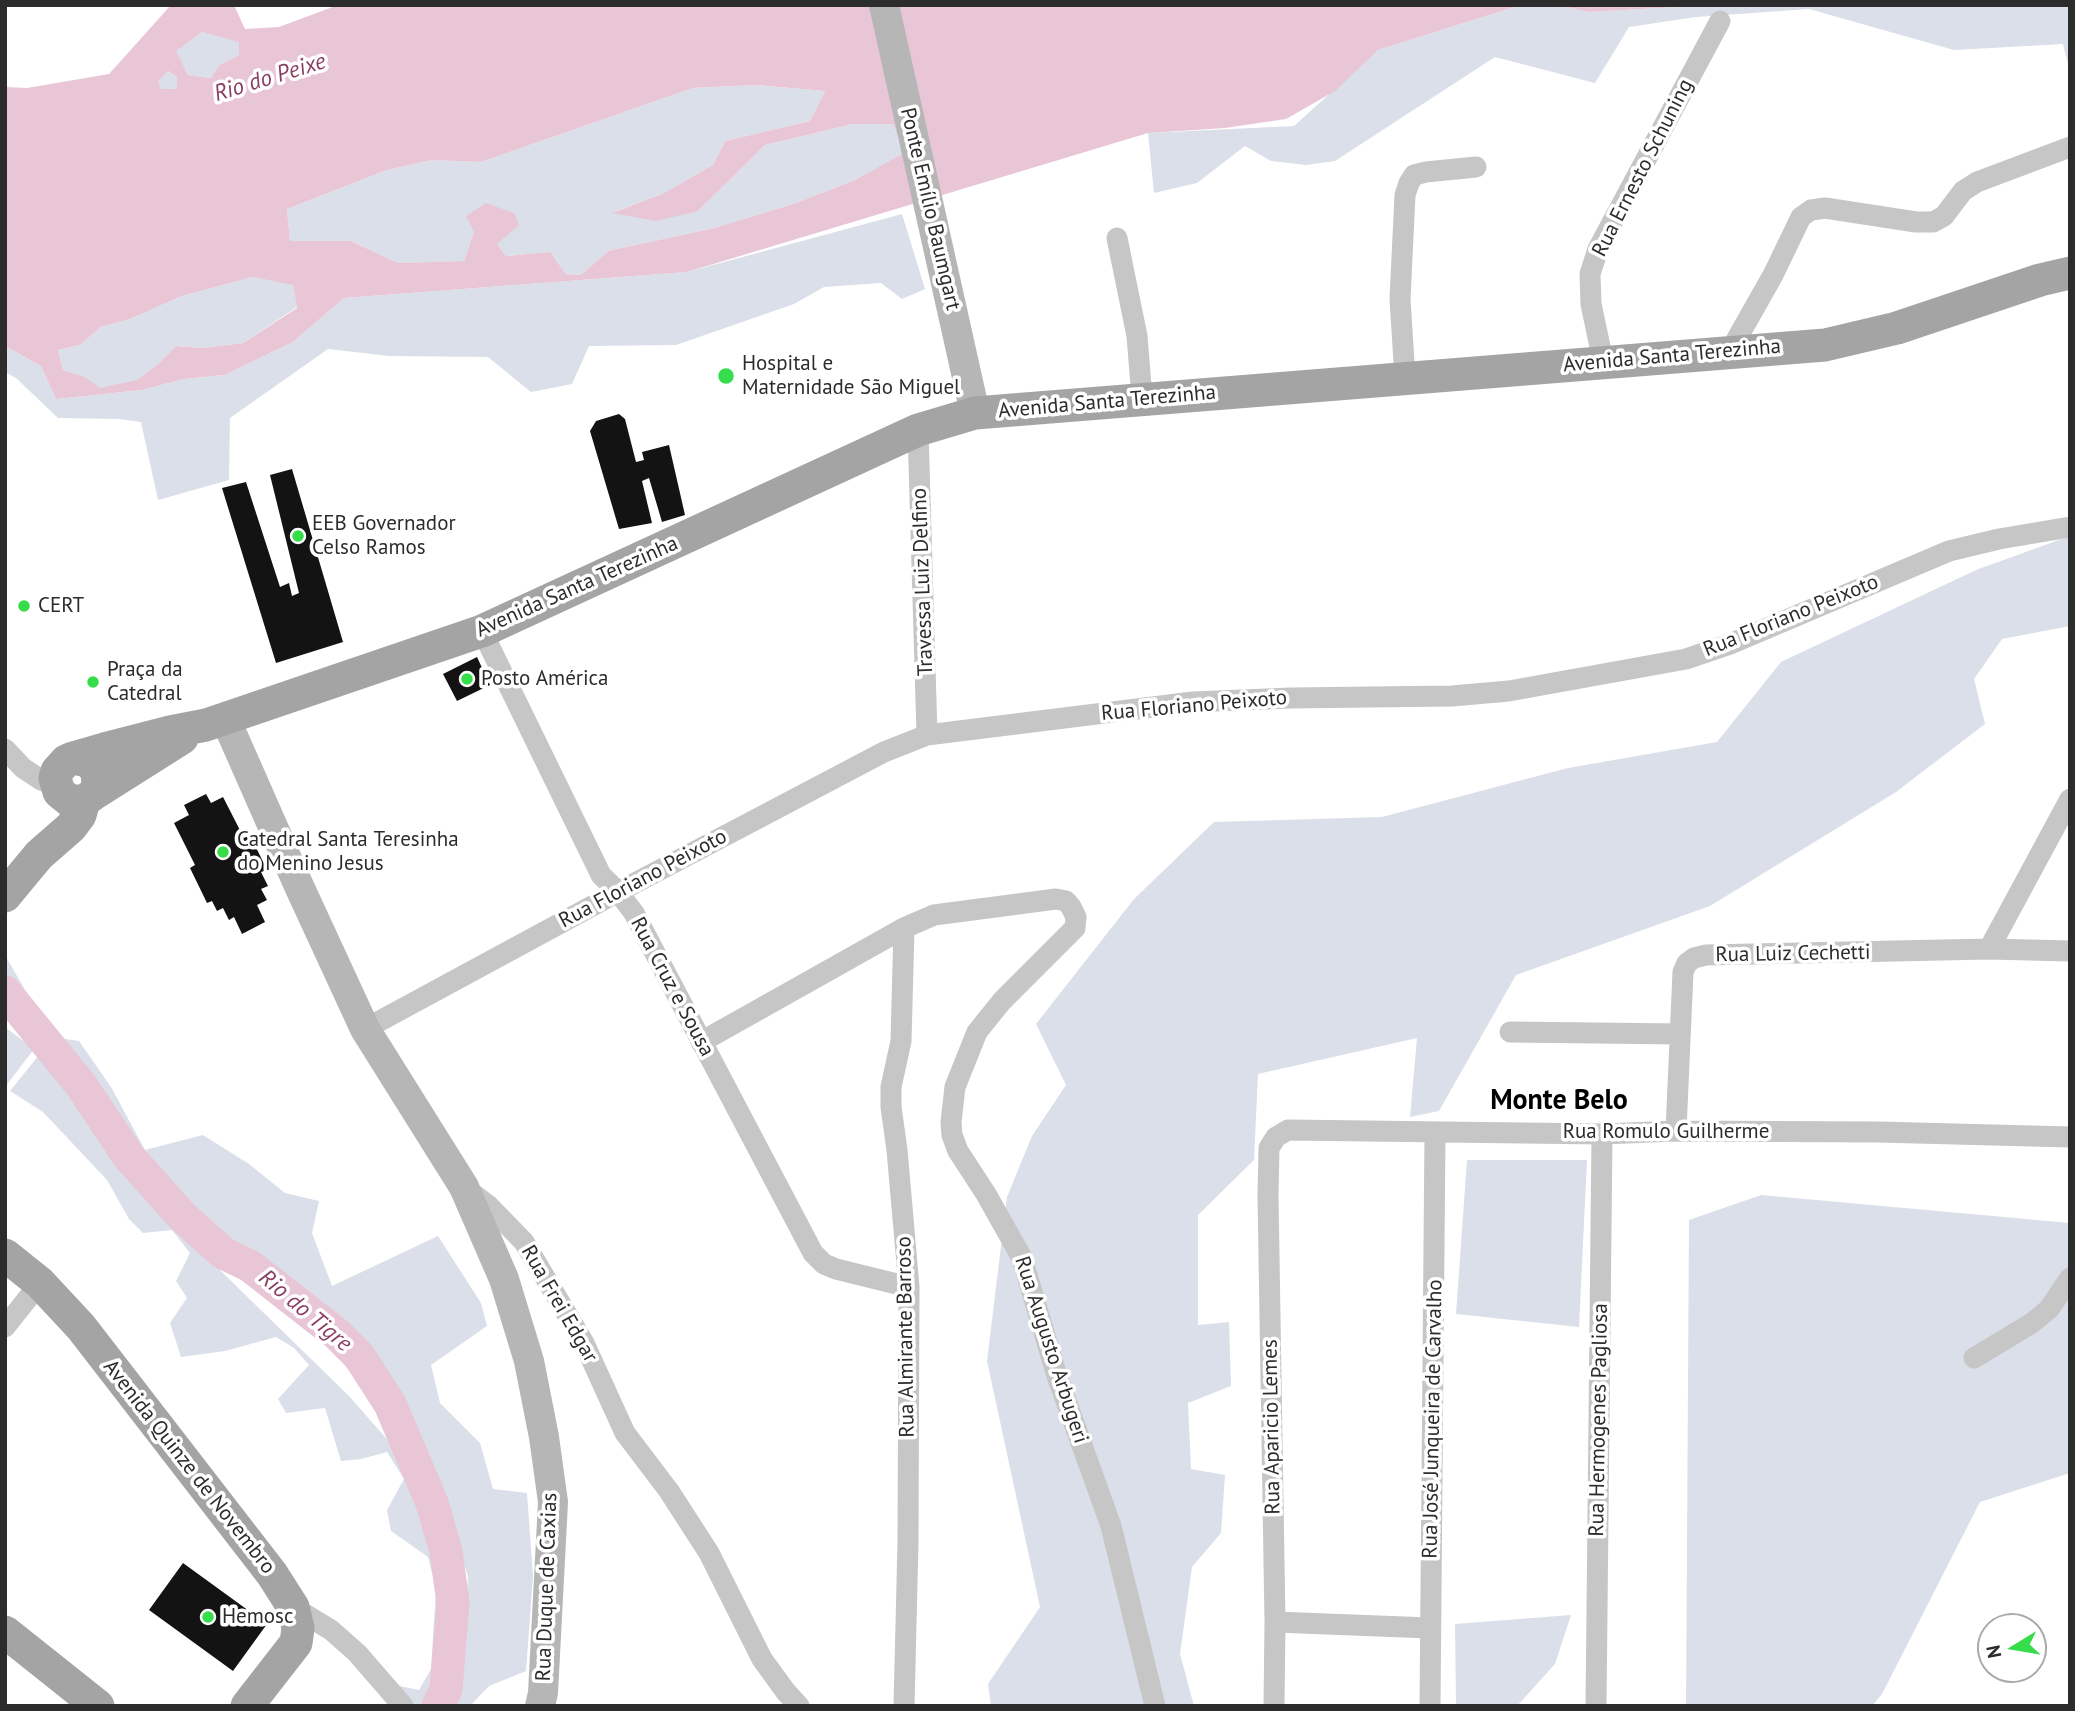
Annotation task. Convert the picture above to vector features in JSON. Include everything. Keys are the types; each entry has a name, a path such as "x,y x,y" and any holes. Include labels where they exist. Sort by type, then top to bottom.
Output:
{"main road":[{"name":"Avenida Santa Terezinha","path":"72,782 173,745 210,723 482,631 918,430 975,413 1825,345 1897,328 2040,280 2070,273"},
{"path":"5,896 39,855 71,827 79,815 72,782"},
{"name":"Avenida Quinze de Novembro","path":"5,1255 40,1283 89,1338 272,1574 293,1607"},
{"path":"247,1706 296,1643 298,1628 293,1607"},
{"path":"5,1632 98,1706"}],"street":[{"name":"Ponte Emílio Baumgart","path":"884,5 975,413"},
{"name":"Rua Ernesto Schuning","path":"1603,361 1591,304 1590,274 1598,249 1720,21"},
{"path":"1730,351 1773,275 1801,218 1811,210 1825,208 1916,222 1933,222 1944,216 1963,191 1978,182 2070,147"},
{"path":"1405,378 1400,299 1405,206 1409,183 1414,175 1426,172 1476,167"},
{"path":"1116,238 1137,336 1142,398"},
{"name":"Travessa Luiz Delfino","path":"918,430 928,735"},
{"name":"Rua Floriano Peixoto","path":"365,1029 884,752 928,735 1193,702 1452,696 1523,689 1686,659 1730,644 1949,551 2070,527"},
{"name":"Rua Cruz e Sousa","path":"482,631 601,875 634,913 813,1253 824,1264 836,1269 909,1287"},
{"name":"Rua Frei Edgar","path":"210,723 299,886 365,1029 464,1187 489,1206 524,1242 584,1343 625,1433 669,1491 709,1553 762,1658 799,1706"},
{"path":"8,752 33,775 72,782"},
{"path":"1989,949 2070,799"},
{"name":"Rua Augusto Arbugeri","path":"701,1042 904,928 934,915 1056,899 1066,901 1076,917 1075,928 996,1007 977,1032 955,1087 950,1122 958,1151 1022,1258 1056,1373 1111,1526 1155,1706"},
{"name":"Rua Almirante Barroso","path":"904,928 901,1041 891,1087 909,1287 904,1706"},
{"name":"Rua Luiz Cechetti","path":"1676,1131 1684,972 1687,963 1695,958 1706,955 1989,949 2070,950"},
{"path":"1510,1032 1680,1034"},
{"name":"Rua Romulo Guilherme","path":"1269,1148 1276,1137 1288,1130 1602,1134 1676,1131 1878,1132 2070,1137"},
{"name":"Rua José Junqueira de Carvalho","path":"1430,1706 1435,1132"},
{"name":"Rua Hermogenes Pagliosa","path":"1596,1706 1602,1134"},
{"name":"Rua Aparicio Lemes","path":"1269,1148 1274,1706"},
{"name":"Rua Duque de Caxias","path":"464,1187 504,1279 529,1361 554,1502 543,1693 540,1706"},
{"path":"1975,1359 2032,1323 2049,1308 2070,1278"},
{"path":"5,1327 40,1283"},
{"name":"Avenida Quinze de Novembro","path":"293,1607 331,1630 357,1653 403,1706"},
{"path":"1275,1622 1430,1628"}],"shaded area":[{"path":"1521,5 1558,5 1588,12 1713,5 2070,5 2070,72 2063,44 1954,50 1809,9 1696,17 1629,27 1595,83 1495,57 1335,161 1306,165 1271,161 1245,146 1197,183 1154,193 1148,133 1294,126 1378,50"},
{"path":"202,32 239,41 239,55 219,65 211,78 188,75 175,51"},
{"path":"168,71 177,77 178,89 162,89 158,82"},
{"path":"756,85 825,91 810,121 725,141 713,165 662,194 614,212 698,211 765,145 853,124 893,124 904,154 855,180 793,204 714,228 608,251 581,275 566,274 550,252 506,256 497,244 474,232 464,261 398,263 351,241 290,241 287,209 387,170 432,160 481,162 693,88"},
{"path":"902,214 925,289 902,299 881,283 824,287 794,304 676,345 589,346 572,384 531,392 488,357 389,356 328,349 230,418 229,480 158,500 141,422 58,418 16,378 5,372 5,346 41,366 56,399 142,390 184,379 225,375 293,342 344,298 687,272"},
{"path":"253,277 293,284 297,307 243,343 204,348 176,346 138,380 100,389 85,377 63,370 58,350 80,345 101,327 130,319 182,296"},
{"path":"2070,536 2070,626 2002,639 1974,679 1985,724 1896,792 1710,906 1516,975 1439,1111 1410,1117 1417,1038 1258,1074 1254,1160 1198,1215 1198,1325 1229,1322 1231,1386 1188,1403 1191,1469 1225,1475 1221,1533 1192,1567 1180,1654 1194,1706 991,1706 988,1684 1040,1607 987,1361 1007,1197 1032,1136 1066,1085 1036,1024 1134,899 1214,822 1382,817 1568,768 1717,742 1781,662 1976,570"},
{"path":"5,955 52,1037 79,1041 111,1087 145,1150 203,1135 249,1164 285,1193 319,1201 312,1233 332,1286 438,1236 481,1303 487,1326 431,1365 440,1403 480,1443 493,1489 527,1493 533,1576 526,1671 489,1686 470,1706 450,1706 464,1651 468,1576 442,1499 367,1357 334,1324 165,1193 5,978"},
{"path":"5,1000 39,1044 52,1073 146,1198 349,1396 407,1462 427,1510 442,1569 445,1657 432,1706 410,1706 395,1685 419,1690 431,1669 436,1589 428,1557 391,1531 387,1510 404,1479 387,1452 341,1461 325,1408 286,1413 278,1399 309,1365 294,1348 276,1337 225,1351 181,1357 170,1323 187,1298 176,1281 190,1253 172,1230 143,1233 129,1219 107,1180 43,1112 10,1091 39,1055 31,1038 5,1012"},
{"path":"5,1027 34,1049 5,1087"},
{"path":"1467,1160 1587,1160 1579,1327 1456,1314"},
{"path":"1761,1195 2070,1223 2070,1473 1980,1502 1882,1694 1872,1706 1686,1706 1689,1220"},
{"path":"1571,1615 1555,1664 1517,1706 1456,1706 1455,1624"}],"water":[{"name":"Rio do Peixe","path":"171,5 234,5 245,29 279,27 338,5 1521,5 1378,50 1335,91 1286,119 1225,128 1148,133 687,272 344,298 293,342 225,375 184,379 142,390 56,399 41,366 5,346 5,87 27,88 109,74","holes":["202,32 239,42 239,55 219,65 211,78 188,75 176,51","168,71 177,77 177,89 162,89 158,82","756,85 825,91 810,121 725,141 713,165 662,194 612,213 656,221 698,211 765,145 853,124 893,124 904,153 855,180 793,204 714,228 608,251 581,275 566,274 550,252 506,256 497,244 519,225 514,213 486,203 466,216 474,232 464,261 398,263 351,241 290,241 287,209 387,170 432,160 481,162 693,88","253,277 293,285 297,308 243,343 204,348 176,346 137,380 100,388 85,377 63,370 58,350 80,345 101,327 130,319 182,296"]},
{"path":"1558,5 1713,5 1588,12"}],"building":[{"path":"619,414 625,419 636,462 644,460 642,452 669,445 685,515 662,522 649,478 642,481 652,523 619,529 590,431 596,421"},
{"name":"EEB Governador Celso Ramos","path":"292,469 343,642 276,663 222,488 246,482 280,587 289,583 292,596 299,593 270,475"},
{"name":"Posto América","path":"477,657 490,685 457,701 443,674"},
{"name":"Catedral Santa Teresinha do Menino Jesus","path":"206,794 211,803 223,797 244,838 250,835 267,870 261,872 268,886 261,889 267,900 257,905 265,922 242,934 234,917 229,920 223,908 217,911 212,901 207,903 190,868 195,865 174,823 189,815 184,805"},
{"name":"Hemosc","path":"183,1563 267,1624 233,1671 149,1610"}],"waterway":[{"name":"Rio do Tigre","path":"5,992 81,1085 129,1157 182,1216 223,1253 250,1266 337,1334 359,1356 390,1404 432,1503 446,1551 453,1603 446,1689 438,1706"}],"place":[{"name":"Hospital e Maternidade São Miguel","path":"726,376"},
{"name":"EEB Governador Celso Ramos","path":"298,536"},
{"name":"CERT","path":"24,606"},
{"name":"Posto América","path":"467,679"},
{"name":"Praça da Catedral","path":"93,682"},
{"name":"Catedral Santa Teresinha do Menino Jesus","path":"223,852"},
{"name":"Hemosc","path":"208,1617"}],"district":[{"name":"Monte Belo","path":"1559,1101"}]}
